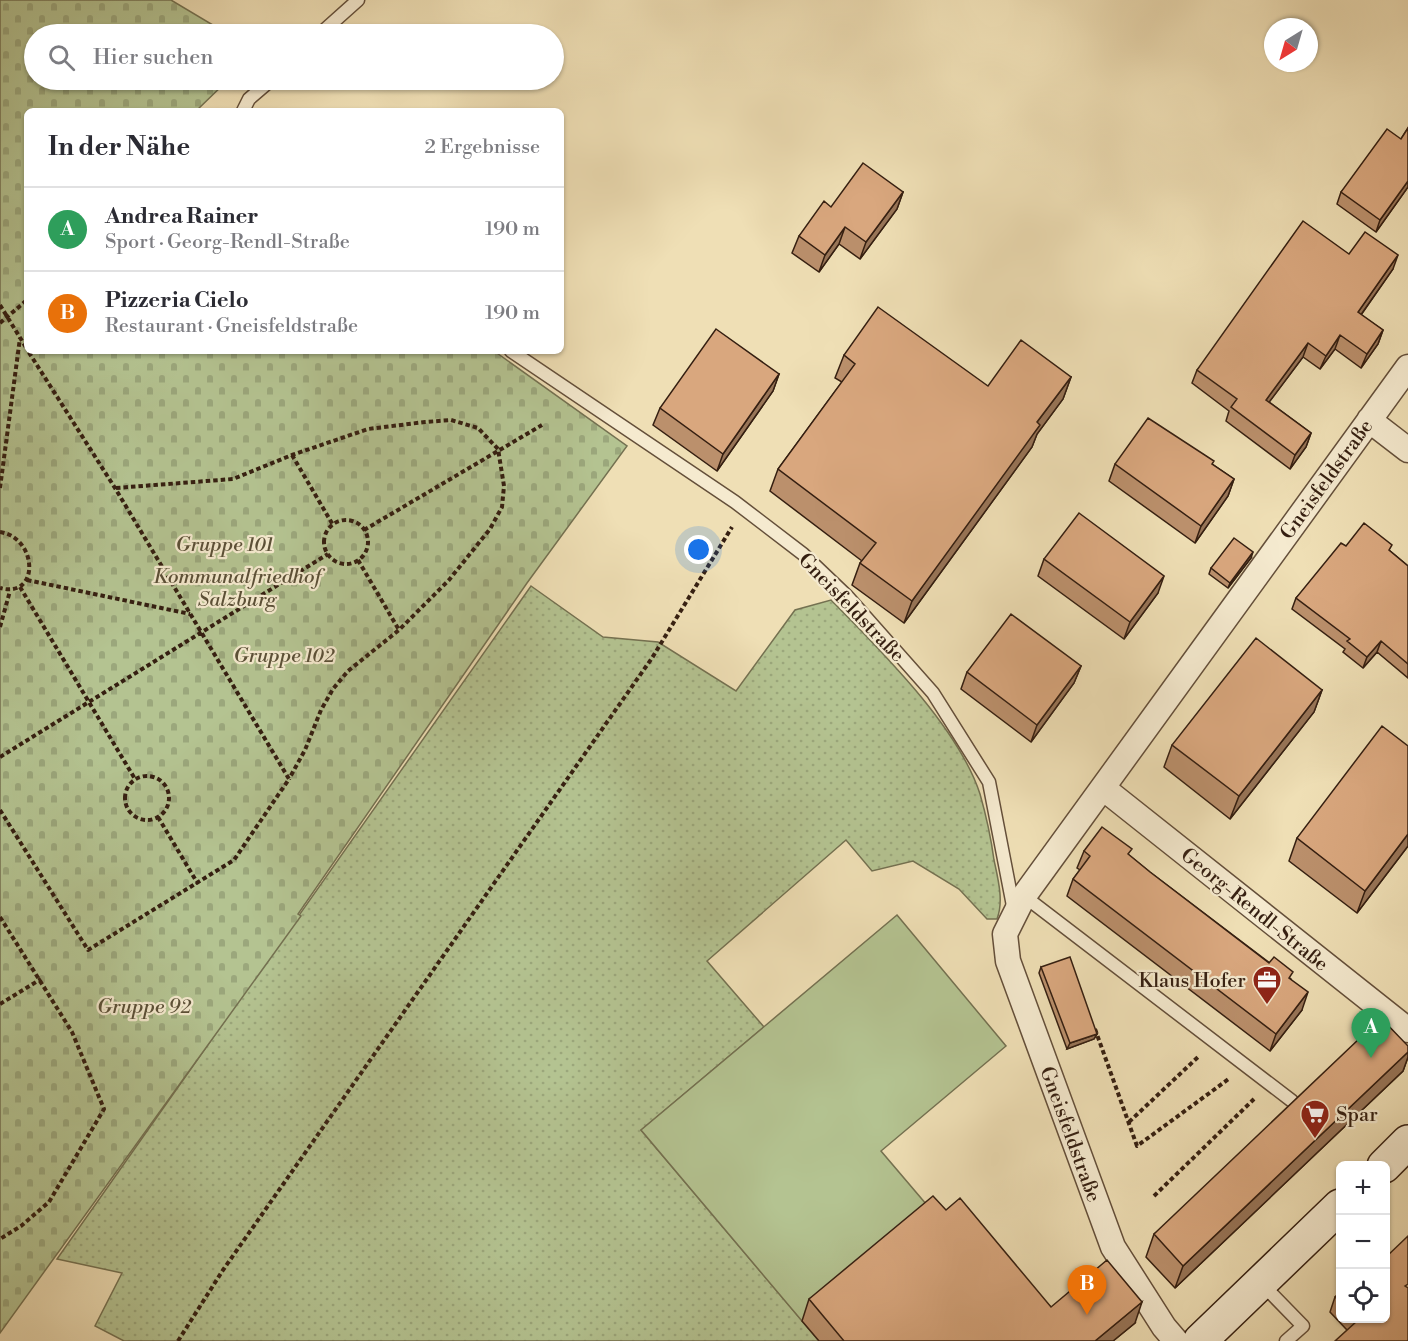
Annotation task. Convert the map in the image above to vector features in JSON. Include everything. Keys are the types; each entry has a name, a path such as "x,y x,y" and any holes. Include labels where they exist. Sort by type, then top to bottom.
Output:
{"main road":[{"path":"1389,1161 1408,1142"},
{"path":"1200,1341 1336,1211"}],"street":[{"name":"Gneisfeldstraße","path":"1176,1341 1164,1327 1113,1247 1093,1198 1076,1143 1008,961 1005,934 1019,904 1408,367"},
{"path":"1370,420 1408,450"},
{"name":"Georg-Rendl-Straße","path":"1103,788 1408,1030"}],"lane":[{"path":"331,24 358,0"},
{"path":"244,108 249,99 259,90"},
{"name":"Gneisfeldstraße","path":"515,354 743,508 803,554 840,589 933,693 989,782 1019,904"},
{"path":"1019,904 1214,1042 1292,1101"},
{"path":"1261,1283 1303,1326 1286,1341"}],"path":[{"path":"0,324 24,303"},
{"path":"0,305 24,344"},
{"path":"0,488 20,338"},
{"path":"31,354 115,488 288,779"},
{"path":"0,810 88,950 198,884 234,860 305,750 321,710 333,689 348,671 399,630 449,580 490,529 502,507 504,486 498,449 478,428 451,420 368,429 291,454 233,479 115,488"},
{"path":"364,530 542,425"},
{"path":"291,454 333,525"},
{"path":"178,1341 223,1270 652,658 743,508"},
{"path":"350,521 364,530 367,546 358,560 342,564 328,554 324,538 333,525 350,521"},
{"path":"0,532 18,540 24,546 30,564 27,580 20,587 10,591 0,588"},
{"path":"0,757 328,554"},
{"path":"358,560 399,630"},
{"path":"27,580 190,614"},
{"path":"20,587 135,779"},
{"path":"0,627 10,591"},
{"path":"152,777 165,786 168,803 158,817 142,819 128,809 126,792 135,779 152,777"},
{"path":"158,817 198,884"},
{"path":"0,917 41,979 72,1032 104,1109 49,1202 21,1226 0,1239"},
{"path":"0,1004 41,979"},
{"path":"1093,1026 1137,1146 1231,1077"},
{"path":"1129,1122 1214,1042"},
{"path":"1154,1196 1256,1097"}],"green space":[{"name":"Kommunalfriedhof Salzburg","path":"0,0 171,0 211,24 24,24 24,90 218,90 199,108 24,108 24,354 498,354 627,446 527,583 298,914 301,916 0,1333"},
{"path":"531,586 603,637 658,642 736,691 795,610 831,600 894,665 936,716 969,768 980,794 1000,890 997,919 987,919 959,889 913,861 872,871 846,840 707,961 764,1027 641,1130 819,1341 124,1341 95,1326 122,1273 57,1259"},
{"path":"897,915 1006,1046 881,1151 932,1211 802,1321 641,1130"}],"building":[{"path":"1408,128 1408,181 1380,220 1341,192 1387,129 1401,139"},
{"path":"863,163 903,192 866,242 845,227 825,255 799,236 824,201 831,207"},
{"path":"1303,221 1349,254 1365,232 1398,255 1358,312 1383,330 1367,354 1340,335 1326,356 1308,343 1266,400 1311,433 1295,455 1231,407 1237,399 1197,370"},
{"path":"878,307 988,386 1021,340 1071,377 1037,422 1040,425 912,601 860,563 876,543 778,469 855,364 844,355"},
{"path":"716,329 779,374 723,454 660,408"},
{"path":"1148,418 1214,461 1212,464 1234,479 1201,526 1115,464"},
{"path":"1079,513 1164,576 1130,622 1044,559"},
{"path":"1364,523 1392,545 1389,550 1408,566 1408,664 1381,641 1367,657 1347,641 1350,639 1296,598 1341,543 1346,546"},
{"path":"1234,538 1253,552 1230,583 1211,568"},
{"path":"1011,614 1081,666 1037,725 967,672"},
{"path":"1256,638 1322,690 1239,796 1172,745"},
{"path":"1382,726 1408,746 1408,834 1365,891 1297,838"},
{"path":"1102,827 1132,849 1128,854 1150,872 1269,963 1274,957 1293,972 1289,978 1308,992 1276,1034 1073,879 1090,856 1084,851"},
{"path":"1070,957 1097,1034 1070,1043 1041,967"},
{"path":"1381,1018 1408,1046 1408,1052 1183,1266 1154,1234"},
{"path":"933,1196 946,1210 960,1198 1051,1307 1107,1260 1142,1302 1095,1341 844,1341 809,1299"},
{"path":"1408,1236 1408,1284 1405,1286 1408,1288 1408,1340 1335,1341 1355,1323 1390,1323 1390,1253"}],"place":[{"name":"Klaus Hofer","path":"1267,1006"},
{"name":"Andrea Rainer","path":"1371,1058"},
{"name":"Spar","path":"1315,1140"},
{"name":"Pizzeria Cielo","path":"1087,1315"}],"park label":[{"name":"Gruppe 101","path":"224,544"},
{"name":"Gruppe 102","path":"284,655"},
{"name":"Gruppe 92","path":"144,1006"}]}
